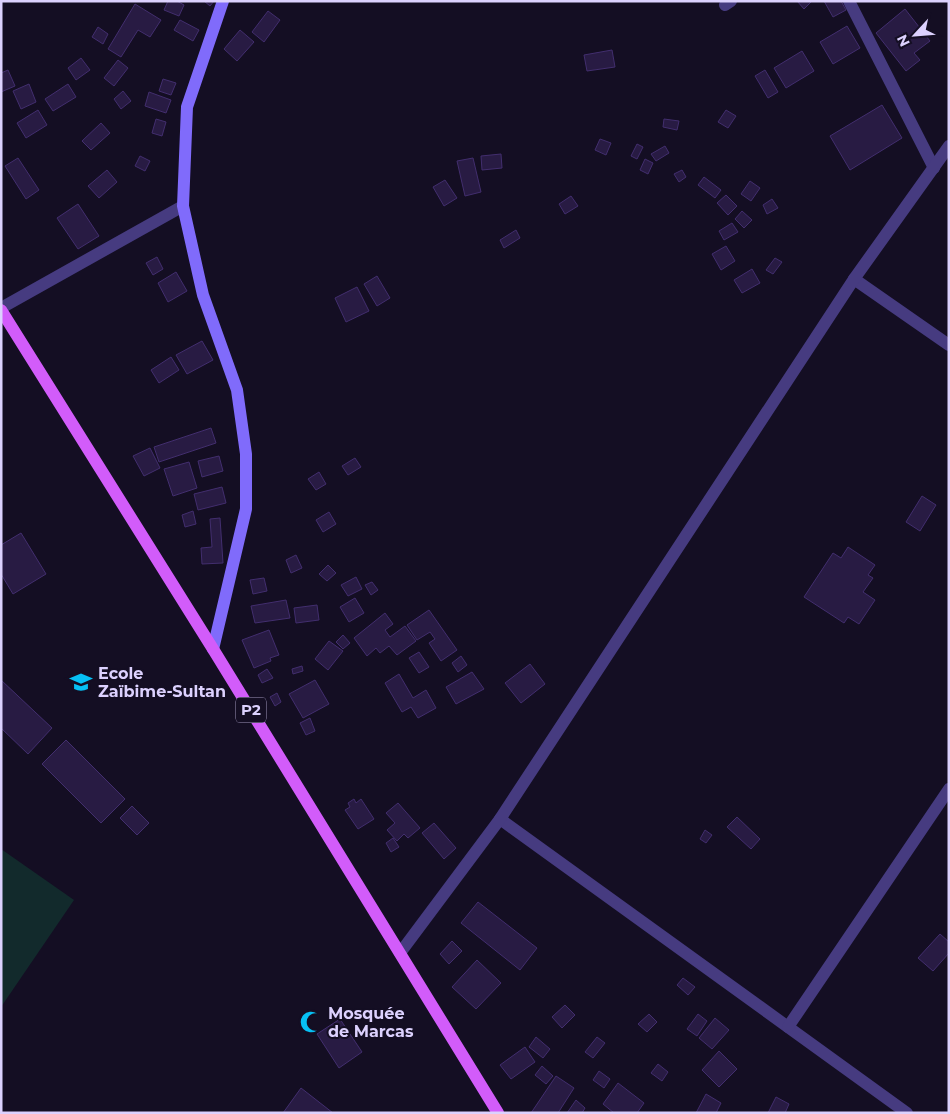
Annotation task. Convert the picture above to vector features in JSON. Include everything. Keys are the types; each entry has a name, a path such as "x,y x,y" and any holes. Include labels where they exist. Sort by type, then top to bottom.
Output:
{"main road":[{"path":"213,649 246,510 246,454 237,390 203,295 183,206 187,107 223,1"},
{"name":"P2","path":"1,309 213,649 498,1113"}],"street":[{"path":"849,1 934,168"},
{"path":"400,953 500,819 854,279 949,146"},
{"path":"1,309 183,206"},
{"path":"854,279 949,345"},
{"path":"788,1027 949,789"},
{"path":"500,819 907,1113"}],"green space":[{"path":"1,849 74,900 1,1007"}],"building":[{"path":"168,1 177,1 184,5 179,16 164,10"},
{"path":"204,1 214,1 210,6"},
{"path":"797,1 812,1 804,9"},
{"path":"824,1 841,1 846,10 833,17"},
{"path":"135,4 161,20 150,37 138,30 121,57 108,49"},
{"path":"905,9 930,41 914,53 920,60 906,71 876,33"},
{"path":"268,11 280,20 264,42 252,32"},
{"path":"180,20 199,30 193,41 174,30"},
{"path":"847,26 860,48 833,64 820,42"},
{"path":"98,27 108,34 103,44 92,37"},
{"path":"240,30 254,42 237,61 224,49"},
{"path":"612,50 615,67 587,71 584,55"},
{"path":"802,51 814,71 786,88 774,68"},
{"path":"81,58 90,70 76,80 68,68"},
{"path":"118,60 128,68 114,86 104,78"},
{"path":"8,70 15,86 1,92 1,73"},
{"path":"765,70 778,92 768,98 755,76"},
{"path":"163,79 176,83 171,95 159,91"},
{"path":"29,84 36,102 21,109 13,91"},
{"path":"68,84 76,97 53,111 45,99"},
{"path":"123,91 131,101 121,109 114,99"},
{"path":"149,92 171,100 166,113 145,106"},
{"path":"882,105 902,138 850,170 830,136"},
{"path":"38,110 47,125 26,138 17,123"},
{"path":"726,110 736,116 728,128 718,122"},
{"path":"156,119 166,122 162,136 152,133"},
{"path":"664,119 679,121 677,130 663,127"},
{"path":"101,123 110,133 91,150 82,141"},
{"path":"600,139 611,143 606,155 595,150"},
{"path":"637,144 643,147 637,159 631,156"},
{"path":"665,146 669,153 656,161 651,154"},
{"path":"501,154 502,168 482,170 481,156"},
{"path":"140,156 150,161 145,171 135,166"},
{"path":"18,158 39,190 26,199 5,166"},
{"path":"473,158 481,192 465,196 457,161"},
{"path":"645,159 653,163 648,174 640,170"},
{"path":"107,170 117,182 99,198 88,186"},
{"path":"682,170 686,177 679,182 674,174"},
{"path":"704,177 721,190 715,198 698,185"},
{"path":"445,180 457,198 444,206 433,187"},
{"path":"750,181 760,188 751,201 741,194"},
{"path":"726,195 737,206 728,215 717,203"},
{"path":"571,196 578,206 565,214 559,204"},
{"path":"772,199 778,208 767,214 763,205"},
{"path":"78,204 99,236 78,249 57,218"},
{"path":"742,211 752,220 744,228 735,219"},
{"path":"732,223 738,232 724,240 719,231"},
{"path":"516,230 520,238 504,248 500,240"},
{"path":"726,246 735,261 721,270 712,254"},
{"path":"157,257 163,269 153,275 146,263"},
{"path":"775,258 782,262 773,274 766,270"},
{"path":"752,269 760,283 742,293 734,280"},
{"path":"176,272 187,291 168,302 158,283"},
{"path":"377,276 390,298 377,306 364,284"},
{"path":"357,287 369,311 346,322 335,298"},
{"path":"202,341 213,360 187,374 176,355"},
{"path":"171,357 179,370 159,383 151,370"},
{"path":"211,428 216,443 159,462 154,447"},
{"path":"150,448 160,468 144,476 133,456"},
{"path":"219,456 223,471 202,477 198,461"},
{"path":"355,458 361,467 348,475 342,466"},
{"path":"189,462 197,488 173,496 164,469"},
{"path":"319,472 326,484 316,490 308,479"},
{"path":"222,487 226,503 198,510 194,494"},
{"path":"922,496 936,505 920,531 906,522"},
{"path":"193,511 196,524 185,527 182,515"},
{"path":"329,512 336,524 323,532 316,520"},
{"path":"220,518 223,563 202,564 201,548 212,547 210,519"},
{"path":"21,533 46,574 13,594 1,574 1,545"},
{"path":"848,547 875,565 868,575 873,578 863,592 875,600 859,624 848,617 844,623 804,597 833,553 841,558"},
{"path":"296,555 302,568 291,573 286,560"},
{"path":"328,565 336,573 327,581 319,574"},
{"path":"356,577 362,589 348,596 341,585"},
{"path":"264,578 267,591 253,594 250,580"},
{"path":"372,582 378,590 371,595 365,585"},
{"path":"355,598 364,613 349,622 340,607"},
{"path":"286,600 290,618 255,623 251,606"},
{"path":"317,605 319,620 296,623 294,608"},
{"path":"429,610 457,650 441,661 429,643 435,639 430,632 417,640 407,625"},
{"path":"385,613 393,624 385,630 390,637 405,626 416,641 397,655 389,646 380,653 376,648 367,656 354,638"},
{"path":"269,630 279,655 270,658 271,661 254,668 242,640"},
{"path":"343,635 350,643 343,649 336,642"},
{"path":"329,641 343,651 328,670 315,659"},
{"path":"419,652 429,667 419,673 409,658"},
{"path":"461,656 467,665 458,672 452,663"},
{"path":"530,664 545,684 521,703 505,683"},
{"path":"302,666 303,671 293,674 292,669"},
{"path":"267,669 273,678 262,683 258,675"},
{"path":"472,672 484,689 456,704 446,687"},
{"path":"399,674 413,698 426,690 436,708 418,718 411,707 402,712 385,683"},
{"path":"1,680 52,728 28,754 1,728"},
{"path":"315,680 329,704 303,718 289,694"},
{"path":"277,693 281,702 275,706 270,697"},
{"path":"310,718 315,731 306,735 300,723"},
{"path":"66,740 125,799 101,823 42,764"},
{"path":"354,799 356,803 361,799 374,819 358,829 345,810 350,807 348,803"},
{"path":"398,803 420,828 408,838 404,834 397,841 387,830 395,823 386,813"},
{"path":"132,806 149,823 137,835 120,818"},
{"path":"737,817 760,839 751,849 727,827"},
{"path":"434,823 456,848 444,859 422,833"},
{"path":"705,830 712,835 706,843 700,839"},
{"path":"393,838 399,847 391,852 386,843"},
{"path":"478,902 537,948 520,970 461,923"},
{"path":"940,934 949,942 949,953 933,971 918,958"},
{"path":"452,941 462,951 449,964 440,954"},
{"path":"477,960 501,983 476,1009 452,987"},
{"path":"683,978 695,987 688,995 677,985"},
{"path":"565,1005 575,1015 562,1028 552,1017"},
{"path":"649,1014 657,1022 647,1032 638,1024"},
{"path":"698,1014 707,1021 697,1036 687,1029"},
{"path":"715,1018 729,1030 712,1049 699,1038"},
{"path":"340,1019 362,1052 339,1068 317,1034"},
{"path":"536,1037 550,1049 543,1058 529,1047"},
{"path":"597,1037 605,1043 593,1058 585,1052"},
{"path":"525,1047 535,1062 511,1079 500,1065"},
{"path":"719,1051 737,1069 719,1087 702,1070"},
{"path":"658,1064 668,1072 662,1081 651,1073"},
{"path":"542,1066 553,1076 546,1084 535,1075"},
{"path":"599,1071 610,1079 604,1088 593,1080"},
{"path":"556,1076 574,1088 558,1113 531,1113"},
{"path":"618,1083 644,1103 637,1113 614,1113 603,1104"},
{"path":"301,1088 333,1113 283,1113"},
{"path":"706,1094 721,1103 716,1113 696,1113"},
{"path":"776,1097 789,1104 785,1113 768,1113"},
{"path":"576,1100 585,1108 582,1113 567,1113"}],"place":[{"name":"Ecole Zaïbime-Sultan","path":"81,682"},
{"name":"Mosquée de Marcas","path":"311,1022"}]}
